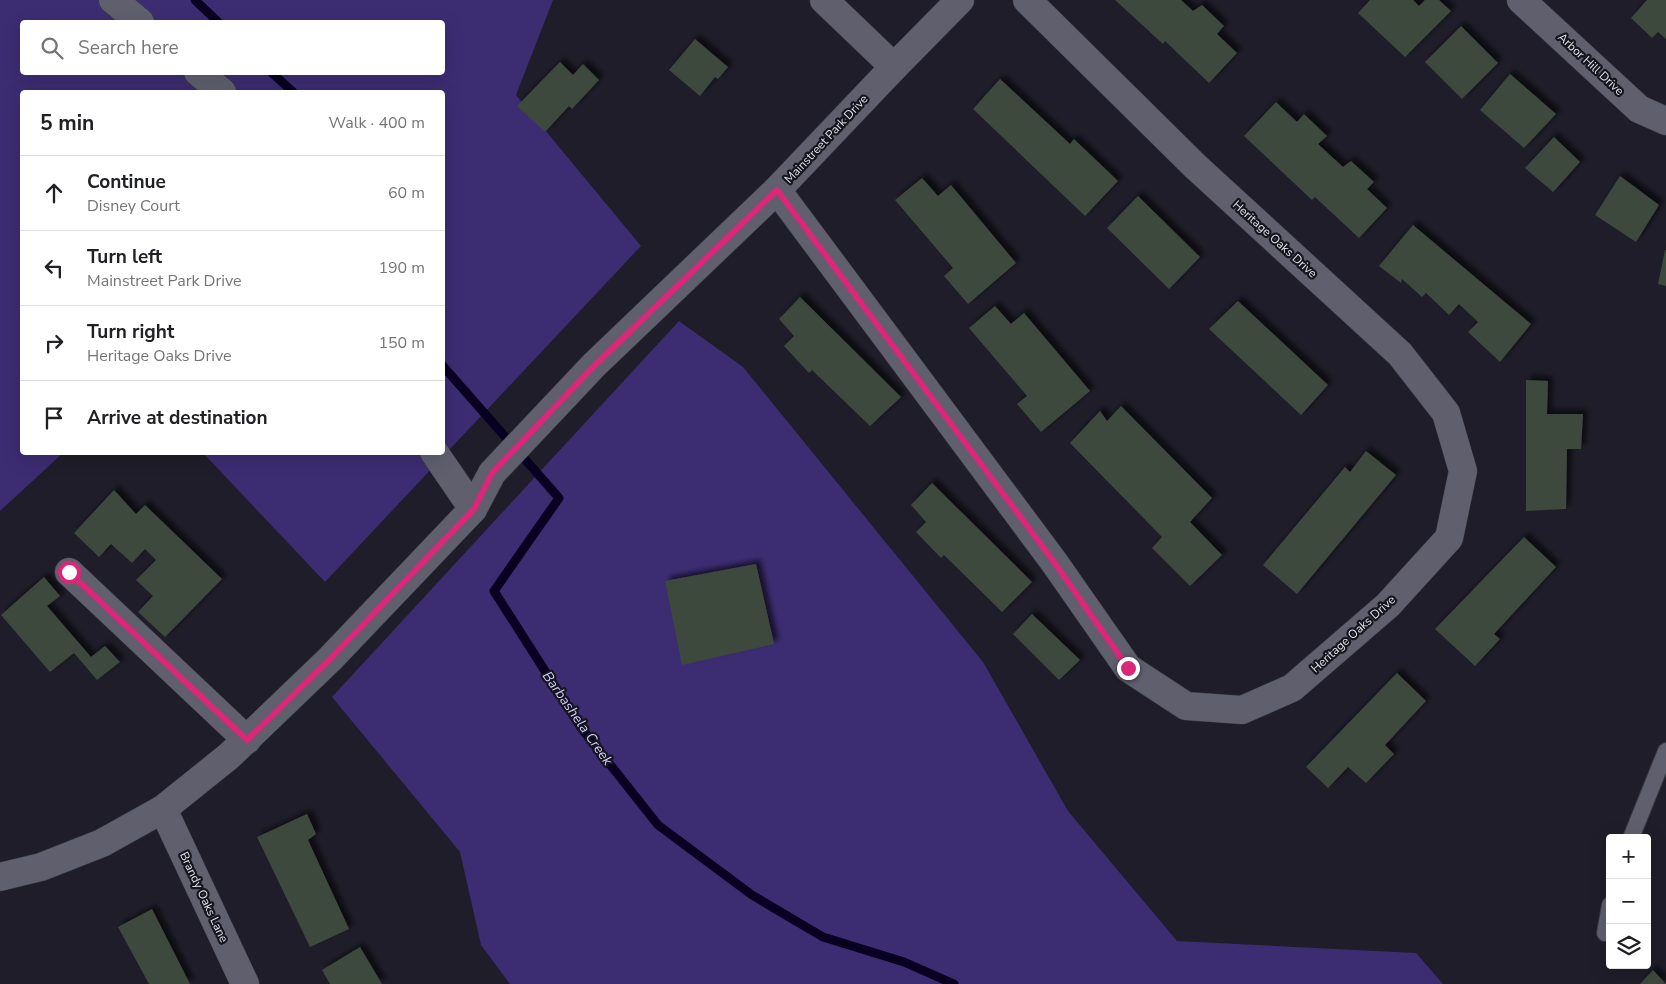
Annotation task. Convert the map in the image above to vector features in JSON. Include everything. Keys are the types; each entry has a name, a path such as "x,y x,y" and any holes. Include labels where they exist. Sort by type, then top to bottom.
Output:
{"street":[{"path":"113,0 138,20"},
{"path":"824,0 894,67"},
{"name":"Mainstreet Park Drive","path":"0,877 41,867 102,843 163,809 247,740 330,659 474,509 492,473 594,366 777,190 960,0"},
{"name":"Heritage Oaks Drive","path":"777,190 1054,562 1128,668 1186,706 1242,710 1292,688 1388,605 1449,538 1463,472 1446,413 1400,354 1195,166 1027,0"},
{"name":"Arbor Hill Drive","path":"1522,0 1639,109 1666,121"},
{"path":"202,75 220,90"},
{"path":"436,455 474,509"},
{"path":"69,572 247,740"},
{"name":"Brandy Oaks Lane","path":"163,809 245,984"}],"lane":[{"path":"1633,834 1666,751"},
{"path":"1605,933 1607,924"}],"shaded area":[{"path":"0,0 553,0 516,95 641,246 445,454 445,90 20,90 20,455 61,455 0,511"},
{"path":"679,321 743,367 983,662 1068,811 1177,941 1416,953 1443,984 510,984 481,945 460,852 332,697"},
{"path":"205,455 444,455 325,582"}],"building":[{"path":"1115,0 1181,0 1193,11 1202,5 1224,26 1217,34 1237,53 1209,83 1165,41 1163,44"},
{"path":"1370,0 1413,0 1419,6 1425,0 1439,0 1451,11 1405,57 1358,13"},
{"path":"1647,0 1666,0 1666,39 1658,32 1652,38 1631,18"},
{"path":"1461,26 1498,63 1462,99 1425,62"},
{"path":"695,39 728,67 718,79 715,77 700,96 669,70"},
{"path":"560,62 573,75 583,64 599,80 572,109 569,106 545,132 517,106"},
{"path":"1510,74 1556,114 1524,148 1480,110"},
{"path":"1000,79 1070,144 1074,139 1118,181 1085,216 973,109"},
{"path":"1276,102 1297,122 1304,114 1327,136 1318,144 1343,167 1351,161 1374,182 1367,189 1387,208 1359,238 1315,197 1312,200 1244,136"},
{"path":"1554,137 1580,162 1553,192 1525,168"},
{"path":"1620,176 1659,205 1636,242 1595,215"},
{"path":"922,178 938,196 951,185 1016,263 968,304 944,276 953,268 895,200"},
{"path":"1138,196 1200,257 1169,289 1107,228"},
{"path":"1413,225 1531,324 1500,362 1468,332 1478,322 1459,304 1449,315 1426,293 1422,297 1402,279 1401,283 1379,266"},
{"path":"1666,250 1666,286 1658,284"},
{"path":"800,297 901,397 870,426 812,370 809,373 784,346 794,336 779,319"},
{"path":"1238,301 1328,385 1301,415 1209,329"},
{"path":"995,306 1011,324 1024,313 1090,391 1041,432 1017,404 1027,396 969,328"},
{"path":"1526,380 1548,381 1547,414 1583,414 1581,449 1567,449 1566,509 1526,511"},
{"path":"1121,406 1212,498 1190,522 1222,555 1190,586 1152,548 1162,537 1070,443 1100,411 1107,421"},
{"path":"1366,451 1396,475 1297,594 1263,565 1345,467 1350,472"},
{"path":"932,483 1032,582 1002,612 944,555 941,558 916,532 926,522 911,505"},
{"path":"114,490 136,514 145,505 222,579 165,637 138,612 153,596 136,580 156,560 145,549 132,563 111,544 99,557 74,533"},
{"path":"1524,537 1556,567 1494,634 1500,639 1475,666 1435,629"},
{"path":"756,564 774,644 682,665 665,581"},
{"path":"44,577 60,596 47,606 91,657 105,646 120,662 97,680 74,653 50,672 1,615"},
{"path":"1032,614 1080,660 1059,680 1013,634"},
{"path":"1397,673 1426,701 1385,745 1394,754 1366,783 1348,767 1328,788 1306,767"},
{"path":"307,814 316,834 308,840 349,929 310,947 257,837"},
{"path":"152,909 190,984 149,984 118,927"},
{"path":"360,947 382,984 330,984 322,970"},
{"path":"1653,970 1666,984 1640,984"}],"waterway":[{"name":"Barbashela Creek","path":"195,0 216,20"},
{"name":"Barbashela Creek","path":"274,75 291,90"},
{"name":"Barbashela Creek","path":"445,368 559,498 494,591 582,729 658,825 752,895 823,937 904,962 954,984"}],"route":[{"path":"69,572 247,740 330,659 474,509 492,473 594,366 777,190 1054,562 1128,668"}]}
